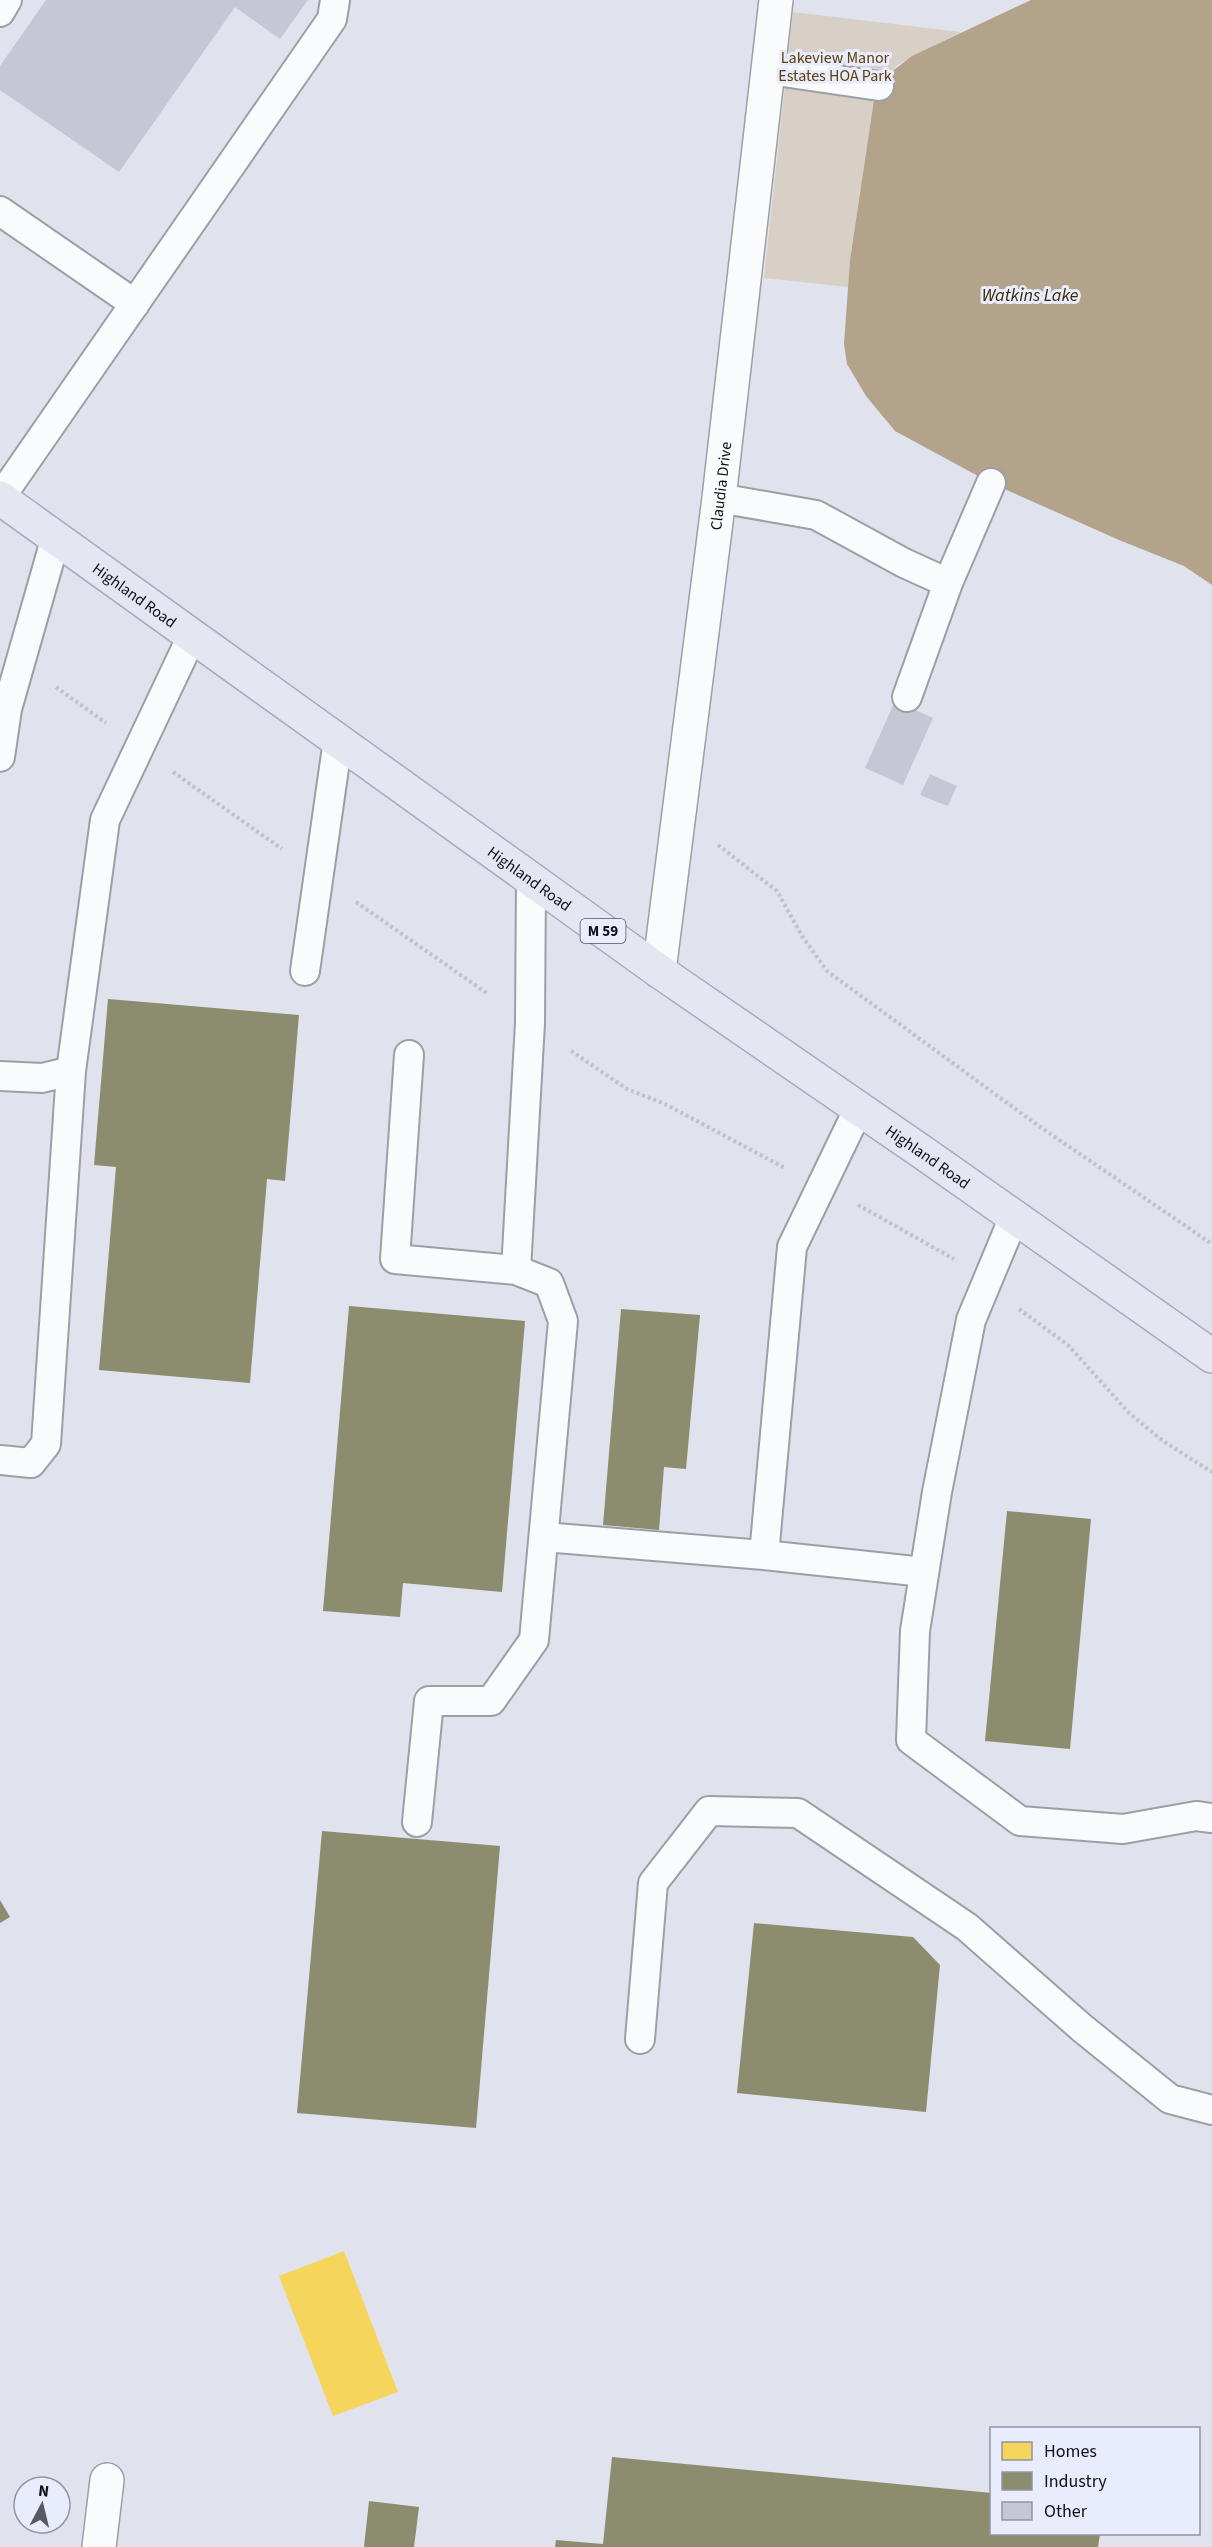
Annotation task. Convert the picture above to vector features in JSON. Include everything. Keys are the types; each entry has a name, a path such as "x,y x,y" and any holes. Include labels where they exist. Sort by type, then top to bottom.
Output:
{"highway":[{"name":"Highland Road","path":"0,498 659,971 859,1108 1212,1356"}],"street":[{"name":"Claudia Drive","path":"659,971 719,498 770,70 776,0"},
{"path":"99,2547 107,2480"}],"lane":[{"path":"0,12 7,0"},
{"path":"0,498 332,19 335,0"},
{"path":"770,70 879,86"},
{"path":"0,211 135,304"},
{"path":"907,697 948,583 991,483"},
{"path":"719,498 816,515 904,563 948,583"},
{"path":"0,757 7,709 56,537"},
{"path":"0,1460 31,1463 46,1444 71,1071 105,820 192,636"},
{"path":"304,971 338,740"},
{"path":"516,1270 530,1023 531,879"},
{"path":"409,1055 395,1259 516,1270 549,1283 563,1321 534,1640 491,1701 429,1701 417,1822"},
{"path":"0,1076 42,1078 71,1071"},
{"path":"764,1555 792,1247 859,1108"},
{"path":"1014,1217 971,1320 937,1492 915,1631 911,1740 1020,1821 1123,1828 1196,1816 1212,1818"},
{"path":"544,1537 764,1555 924,1572"},
{"path":"640,2039 653,1883 709,1811 798,1813 967,1927 1082,2028 1170,2099 1212,2110"}],"path":[{"path":"20,661 318,875 627,1089 665,1104 953,1258 1068,1345 1129,1413 1163,1441 1212,1472"},
{"path":"678,817 742,862 777,891 802,936 827,971 1036,1124 1212,1244"}],"green space":[{"name":"Lakeview Manor Estates HOA Park","path":"793,12 961,32 897,65 875,93 848,287 764,278"}],"water":[{"name":"Watkins Lake","path":"1031,0 1212,0 1212,585 1184,566 991,483 895,431 866,396 847,364 844,344 850,260 875,93 885,77 912,56"}],"building: Homes":[{"path":"344,2251 398,2392 333,2416 279,2276"}],"building: Industry":[{"path":"108,999 299,1015 285,1181 267,1179 250,1383 99,1370 116,1167 94,1165"},
{"path":"349,1306 525,1321 502,1592 403,1583 400,1617 323,1611"},
{"path":"621,1309 700,1315 686,1469 664,1467 659,1530 603,1525"},
{"path":"1007,1511 1091,1519 1070,1749 985,1741"},
{"path":"322,1831 500,1846 476,2128 297,2113"},
{"path":"0,1900 10,1917 0,1923"},
{"path":"754,1923 913,1937 940,1965 926,2112 737,2093"},
{"path":"612,2457 990,2493 990,2535 1100,2535 1098,2547 555,2547 556,2540 603,2544"},
{"path":"369,2501 419,2507 414,2547 364,2547"}],"building: Other":[{"path":"46,0 308,0 280,39 235,7 119,172 0,90 0,66"},
{"path":"895,701 933,718 903,785 865,768"},
{"path":"930,774 957,786 948,806 920,795"}]}
